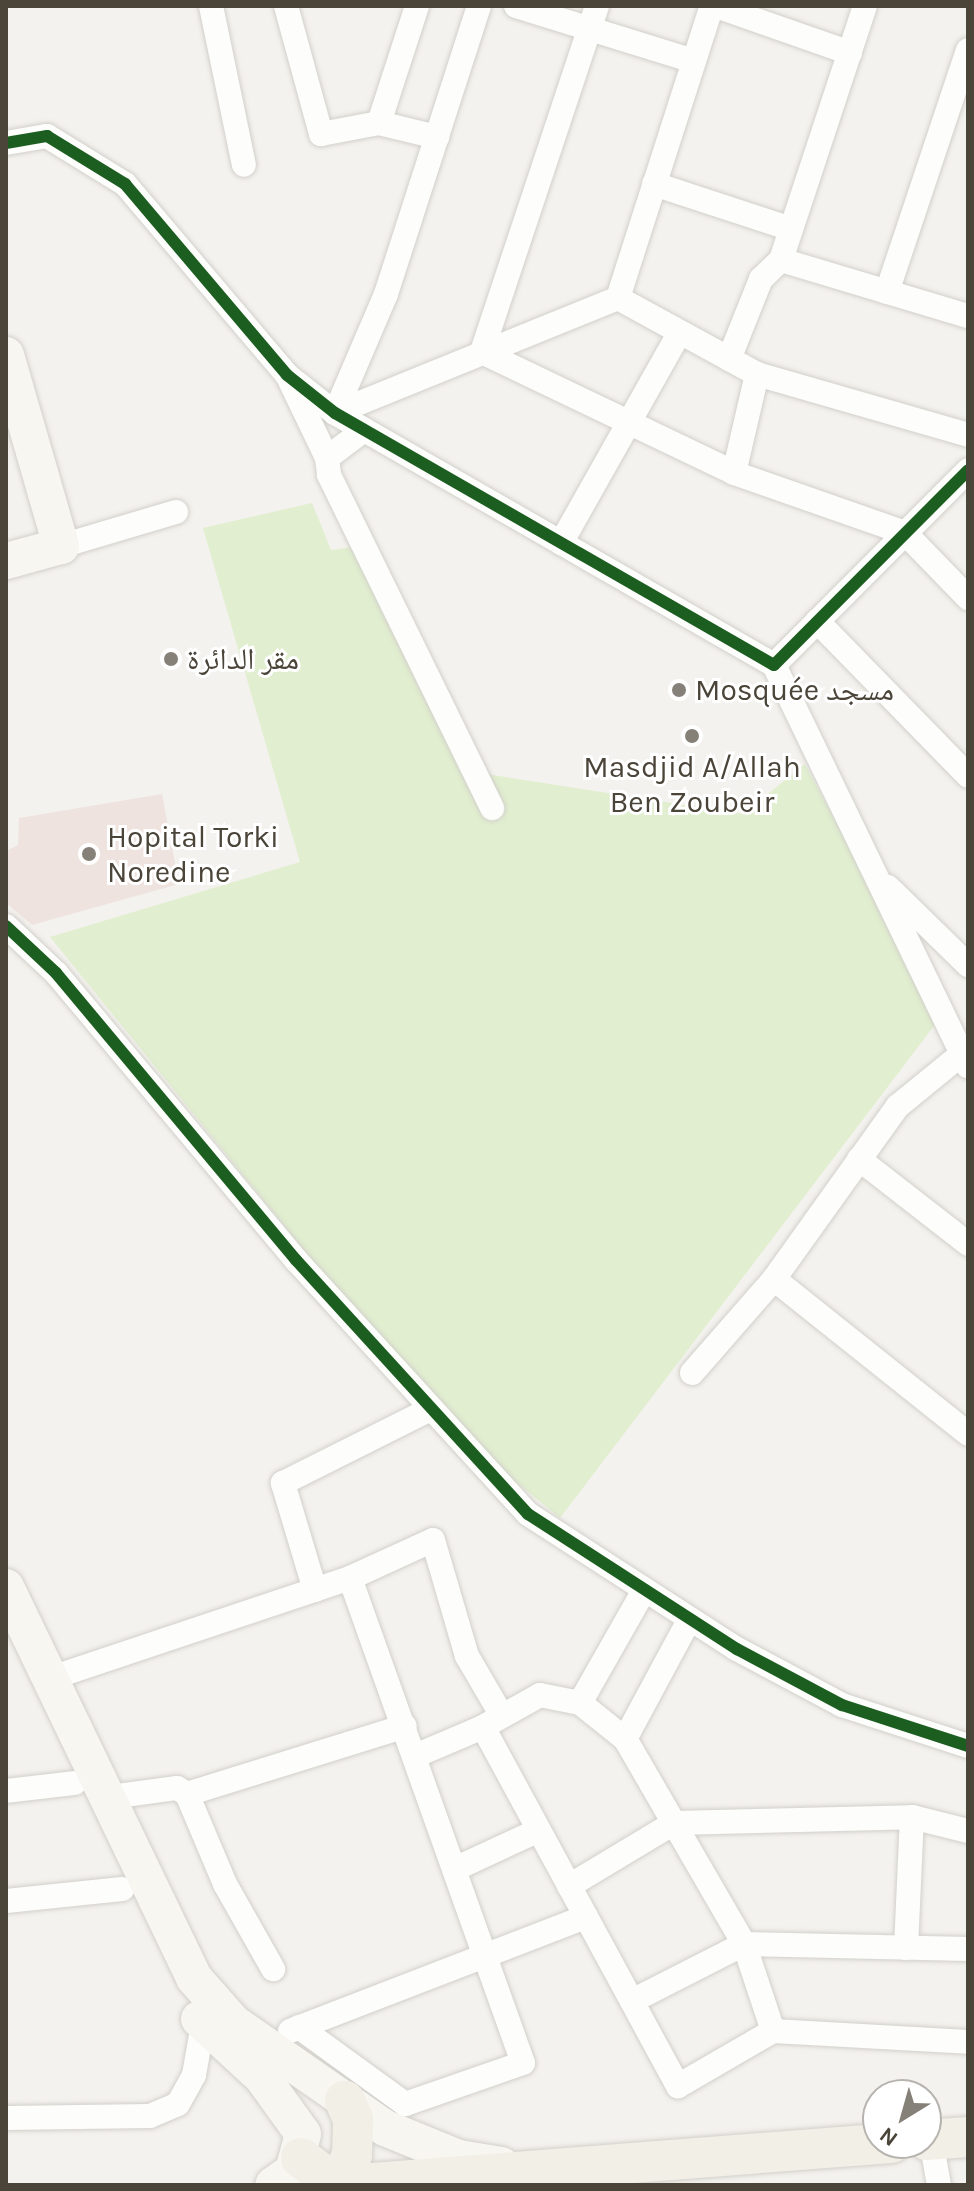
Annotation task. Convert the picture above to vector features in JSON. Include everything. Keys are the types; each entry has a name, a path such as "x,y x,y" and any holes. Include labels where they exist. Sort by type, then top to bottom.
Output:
{"main road":[{"path":"6,355 11,392 61,546 6,561"},
{"path":"6,1587 48,1679 122,1889 173,1987 203,2024 291,2109 303,2134 287,2172 338,2185 352,2155 345,2101"},
{"path":"6,1637 194,1978 260,2042 385,2128 459,2158 538,2171"},
{"path":"347,2185 862,2145"}],"street":[{"path":"211,6 244,165"},
{"path":"286,6 316,128 321,134 379,123 437,137"},
{"path":"379,123 417,6"},
{"path":"335,413 386,294 479,6"},
{"path":"516,6 594,17 694,61"},
{"path":"618,298 714,6 850,53"},
{"path":"729,359 761,279 781,260 865,6"},
{"path":"482,352 594,17"},
{"path":"887,292 968,50"},
{"path":"6,143 47,136 125,184 287,375 335,413 774,665 966,1056 898,1106 774,1279 692,1373"},
{"path":"654,184 791,229"},
{"path":"781,260 968,316"},
{"path":"335,413 618,298"},
{"path":"618,298 757,374 968,435"},
{"path":"561,543 680,332"},
{"path":"482,352 734,473 905,533 968,598"},
{"path":"734,473 757,374"},
{"path":"287,375 327,458 329,475 492,808"},
{"path":"327,458 364,430"},
{"path":"774,665 968,470"},
{"path":"61,546 176,512"},
{"path":"817,621 968,776"},
{"path":"875,875 968,965"},
{"path":"6,926 56,973 429,1410 528,1514 689,1620 842,1705 968,1746"},
{"path":"859,1159 968,1244"},
{"path":"774,1279 968,1434"},
{"path":"315,1590 283,1483 429,1410"},
{"path":"48,1679 350,1578 433,1540 467,1656 539,1830 678,2086 773,2031 968,2042"},
{"path":"299,2027 405,2104 523,2063 489,1955 350,1578"},
{"path":"580,1703 643,1592"},
{"path":"625,1739 689,1620"},
{"path":"415,1756 492,1722 540,1695 580,1703 625,1739 744,1944 773,2031"},
{"path":"187,1794 405,1726"},
{"path":"6,1791 177,1788 187,1794 225,1884 273,1969"},
{"path":"569,1886 674,1823 912,1817 968,1831"},
{"path":"906,1948 912,1817"},
{"path":"457,1868 539,1830"},
{"path":"6,1901 122,1889"},
{"path":"260,2042 586,1917"},
{"path":"632,2001 744,1944 968,1949"},
{"path":"6,2118 150,2116 178,2104 194,2075 203,2024"},
{"path":"939,2185 941,2159"}],"shaded area":[{"path":"162,794 179,884 32,925 6,903 6,851 18,845 19,818"}],"green space":[{"path":"312,503 331,550 360,546 469,759 492,775 743,814 805,764 940,1018 560,1518 494,1464 312,1260 50,937 300,862 203,528"}],"cycle path":[{"path":"6,143 47,136 125,184 287,375 335,413 774,665 968,470"},
{"path":"6,926 56,973 296,1260 528,1514 737,1649 842,1705 968,1746"}],"place":[{"name":"مقر الدائرة","path":"171,659"},
{"name":"Mosquée مسجد","path":"679,690"},
{"name":"Masdjid A/Allah Ben Zoubeir","path":"692,736"},
{"name":"Hopital Torki Noredine","path":"89,854"}]}
